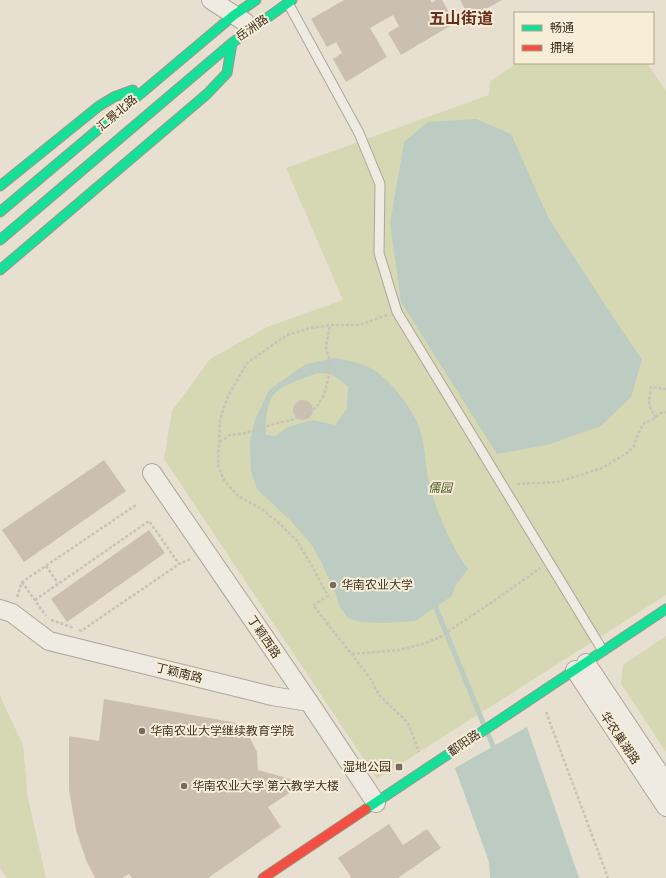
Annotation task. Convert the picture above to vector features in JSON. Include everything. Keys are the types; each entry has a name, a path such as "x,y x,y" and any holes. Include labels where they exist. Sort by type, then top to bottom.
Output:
{"street":[{"path":"211,0 254,27"},
{"name":"岳洲路","path":"234,15 256,0"},
{"name":"岳洲路","path":"232,43 290,1"},
{"name":"汇景北路","path":"0,212 234,15"},
{"path":"0,270 206,94 227,73 232,43"},
{"name":"汇景北路","path":"0,240 232,43"},
{"path":"0,186 99,106 114,97 153,83"},
{"name":"丁颖西路","path":"152,473 309,702 376,803"},
{"name":"丁颖南路","path":"0,609 12,613 50,641 264,694 309,702"},
{"name":"鄱阳路","path":"263,878 666,609"},
{"name":"华农巢湖路","path":"580,666 666,783"},
{"name":"华农巢湖路","path":"580,666 666,807"}],"lane":[{"path":"290,1 359,133 380,184 379,253 397,312 603,650"}],"path":[{"path":"397,312 360,324 330,325 310,328 287,335 247,363 228,396 220,419 218,465 224,480 237,495 263,510 297,541 328,596 313,605 370,678 379,695 408,723 419,752 431,766"},
{"path":"220,442 230,435 246,433 273,424 292,420 317,407 324,395 329,375 330,362 326,347 330,325"},
{"path":"655,418 650,403 651,387 666,389"},
{"path":"501,482 514,485 558,482 602,468 627,453 634,446 640,427 643,424 661,413 666,412"},
{"path":"136,505 22,582 48,619 81,631 179,564 206,552"},
{"path":"34,600 149,521 179,564"},
{"path":"352,654 399,650 423,644 440,637 534,573 549,560"},
{"path":"46,566 58,583"},
{"path":"540,693 608,878"}],"green space":[{"name":"儒园","path":"516,64 648,64 666,91 666,595 377,779 164,459 172,411 210,359 267,327 343,300 286,168 489,95 490,81"},
{"path":"666,636 666,752 621,684 623,665"},
{"path":"0,696 23,745 28,798 46,878 7,878 0,868"}],"shaded area":[{"path":"476,119 511,134 548,217 642,360 631,397 601,426 547,445 497,454 401,302 390,224 404,142 428,122"},
{"path":"334,358 358,363 372,369 394,387 417,422 422,437 431,490 446,531 468,569 455,586 452,596 415,621 385,623 361,622 348,618 340,607 335,592 312,545 291,521 257,489 251,471 250,442 255,420 269,390 306,364","holes":["317,373 331,374 348,386 347,409 335,425 313,420 288,427 275,436 266,435 268,406 270,400 277,391"]},
{"path":"527,727 579,878 490,878 489,862 455,768"}],"building":[{"path":"344,0 430,0 432,3 436,0 442,0 455,23 401,55 388,33 399,26 393,15 370,28 387,57 346,82 333,59 342,53 336,42 327,47 311,19"},
{"path":"460,0 502,0 470,18"},
{"path":"303,400 310,403 313,410 310,417 303,420 296,417 293,410 296,403"},
{"path":"104,460 126,491 24,562 2,530"},
{"path":"149,530 165,553 67,622 51,599"},
{"name":"华南农业大学 第六教学大楼","path":"104,699 237,723 249,736 257,752 258,770 305,783 268,807 281,827 208,878 132,878 129,874 122,878 95,878 86,860 76,830 69,790 69,736 99,741"},
{"path":"389,824 403,845 427,829 441,848 398,878 349,878 351,877 338,858"}],"waterway":[{"path":"436,608 484,725"},
{"path":"488,734 493,746"}],"traffic: fast":[{"path":"0,212 234,15 256,0"},
{"path":"0,240 232,43 292,0"},
{"path":"0,270 207,94 227,73 232,43"},
{"path":"0,186 99,106 114,97 133,90"},
{"path":"366,809 666,609"}],"traffic: jam":[{"path":"263,878 366,809"}],"place":[{"name":"华南农业大学","path":"333,585"},
{"name":"华南农业大学继续教育学院","path":"142,731"},
{"name":"湿地公园","path":"399,767"},
{"name":"华南农业大学 第六教学大楼","path":"184,786"}],"district":[{"name":"五山街道","path":"461,18"}]}
